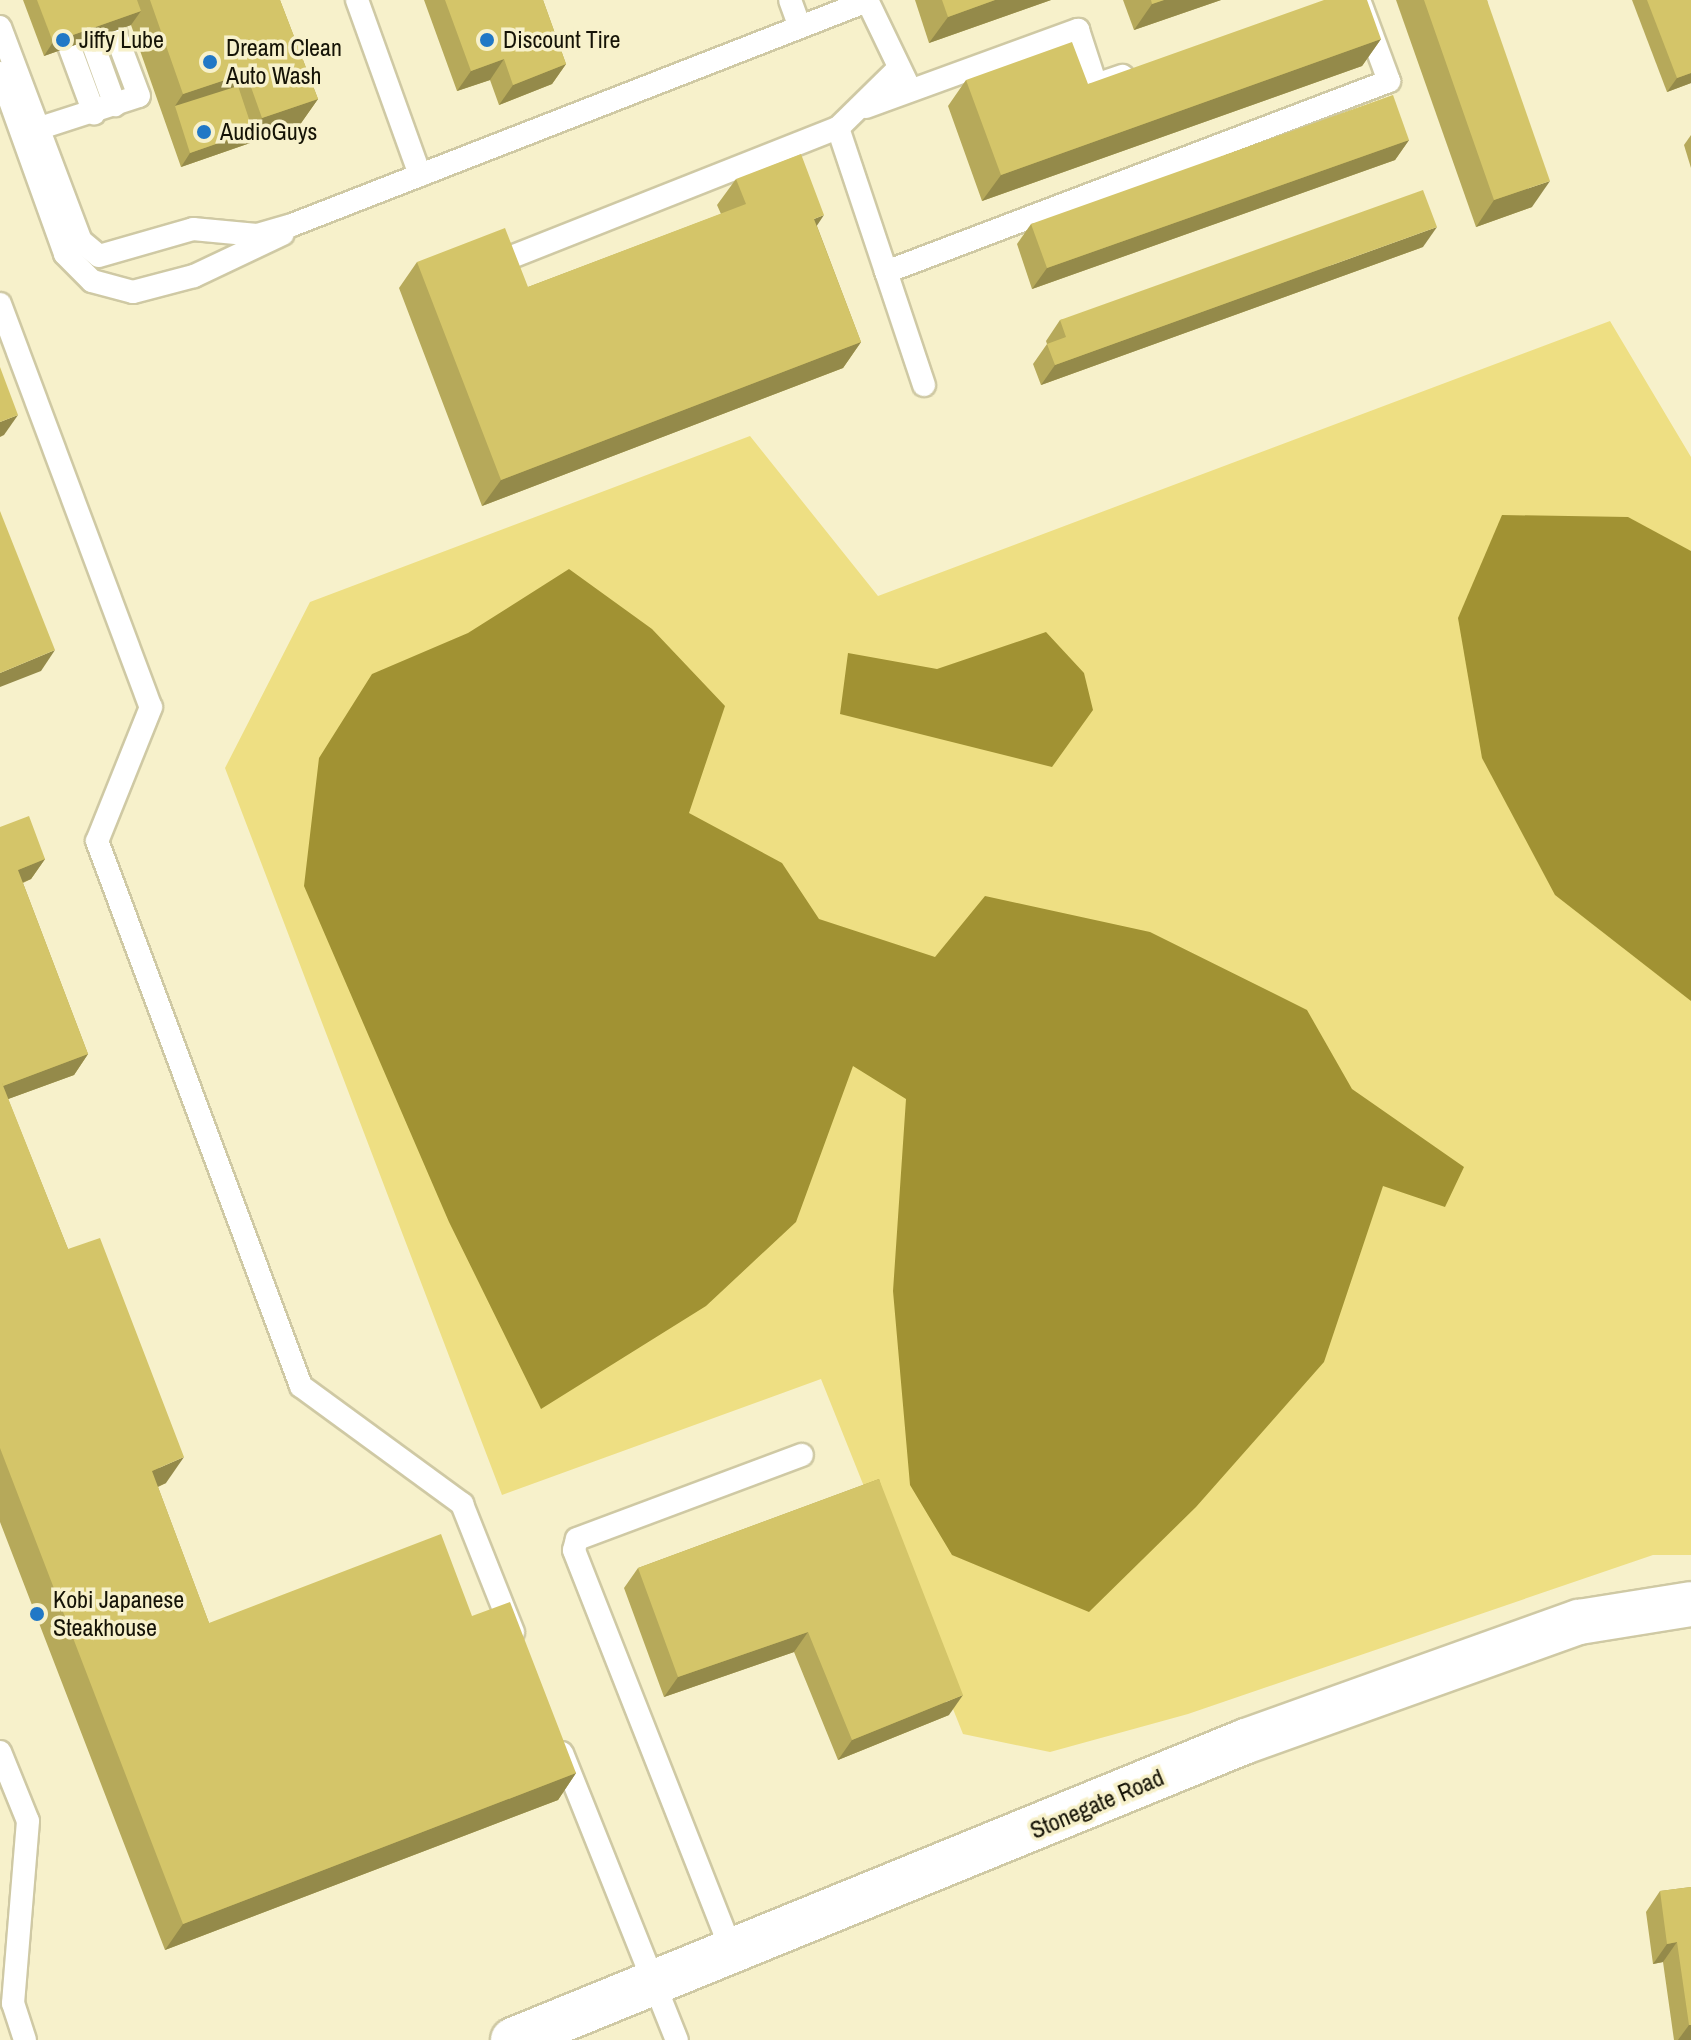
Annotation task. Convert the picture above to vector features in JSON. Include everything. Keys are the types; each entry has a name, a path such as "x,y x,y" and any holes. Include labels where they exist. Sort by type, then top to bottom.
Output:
{"street":[{"name":"Stonegate Road","path":"513,2040 733,1954 1246,1741 1579,1622 1691,1604"}],"lane":[{"path":"52,0 94,113"},
{"path":"77,0 115,105"},
{"path":"37,129 139,96 103,0"},
{"path":"357,0 420,175"},
{"path":"790,0 800,27"},
{"path":"0,27 81,241 99,256 193,229 257,235 292,225 867,0 898,69 911,88"},
{"path":"886,272 1389,81 1359,0"},
{"path":"866,107 911,88 1078,30 1096,85 1139,70"},
{"path":"504,260 838,128 866,107 898,69"},
{"path":"0,73 65,254 92,281 133,292 194,276 273,244 292,225"},
{"path":"838,128 924,385"},
{"path":"0,304 151,707 97,841 301,1386 462,1504 525,1662"},
{"path":"733,1954 574,1550 577,1539 802,1455"},
{"path":"554,1733 677,2040"},
{"path":"0,1752 28,1821 13,2003 25,2040"}],"shaded area":[{"path":"1610,321 1691,457 1691,1555 1653,1555 1188,1714 1050,1752 963,1734 821,1379 502,1495 225,768 310,602 750,436 878,596"},
{"path":"1502,515 1628,517 1691,551 1691,1001 1555,895 1482,758 1458,618"},
{"path":"569,569 652,629 725,706 689,813 782,863 819,919 935,957 985,896 1150,932 1307,1010 1352,1089 1464,1167 1445,1207 1383,1186 1324,1362 1196,1507 1089,1612 952,1555 910,1485 893,1291 906,1099 853,1066 796,1222 706,1306 541,1409 449,1222 304,886 319,758 372,674 468,633"},
{"path":"1046,632 1084,673 1093,710 1052,767 840,714 848,653 937,669"}],"building":[{"name":"Jiffy Lube","path":"37,0 137,0 141,11 53,42"},
{"name":"Dream Clean Auto Wash","path":"150,0 280,0 318,99 262,118 246,73 183,94"},
{"name":"Discount Tire","path":"445,0 543,0 566,64 513,85 504,59 471,71"},
{"path":"942,0 995,0 948,17"},
{"path":"1324,0 1367,0 1381,39 1001,175 966,80 1072,42 1088,84"},
{"path":"1424,0 1487,0 1550,181 1494,200"},
{"path":"1647,0 1691,0 1691,73 1677,78"},
{"name":"AudioGuys","path":"238,86 253,131 190,153 175,106"},
{"path":"1393,95 1409,140 1047,268 1031,224"},
{"path":"801,154 824,215 814,219 861,342 501,480 417,262 505,228 528,287 746,204 736,179"},
{"path":"1423,190 1437,227 1055,365 1047,344 1066,337 1060,320"},
{"path":"0,367 18,415 0,422"},
{"path":"0,511 55,650 0,673"},
{"path":"29,816 45,859 18,870 88,1054 3,1086 0,1083 0,827"},
{"path":"0,1083 68,1249 100,1238 184,1457 152,1471 209,1623 441,1534 472,1616 510,1602 576,1773 183,1924 0,1448"},
{"path":"879,1479 963,1695 852,1740 808,1632 678,1677 638,1568"},
{"path":"1691,1887 1689,2025 1677,1942 1667,1944 1660,1891"}],"place":[{"name":"Jiffy Lube","path":"63,40"},
{"name":"Discount Tire","path":"487,40"},
{"name":"Dream Clean Auto Wash","path":"210,62"},
{"name":"AudioGuys","path":"204,132"},
{"name":"Kobi Japanese Steakhouse","path":"37,1614"}]}
